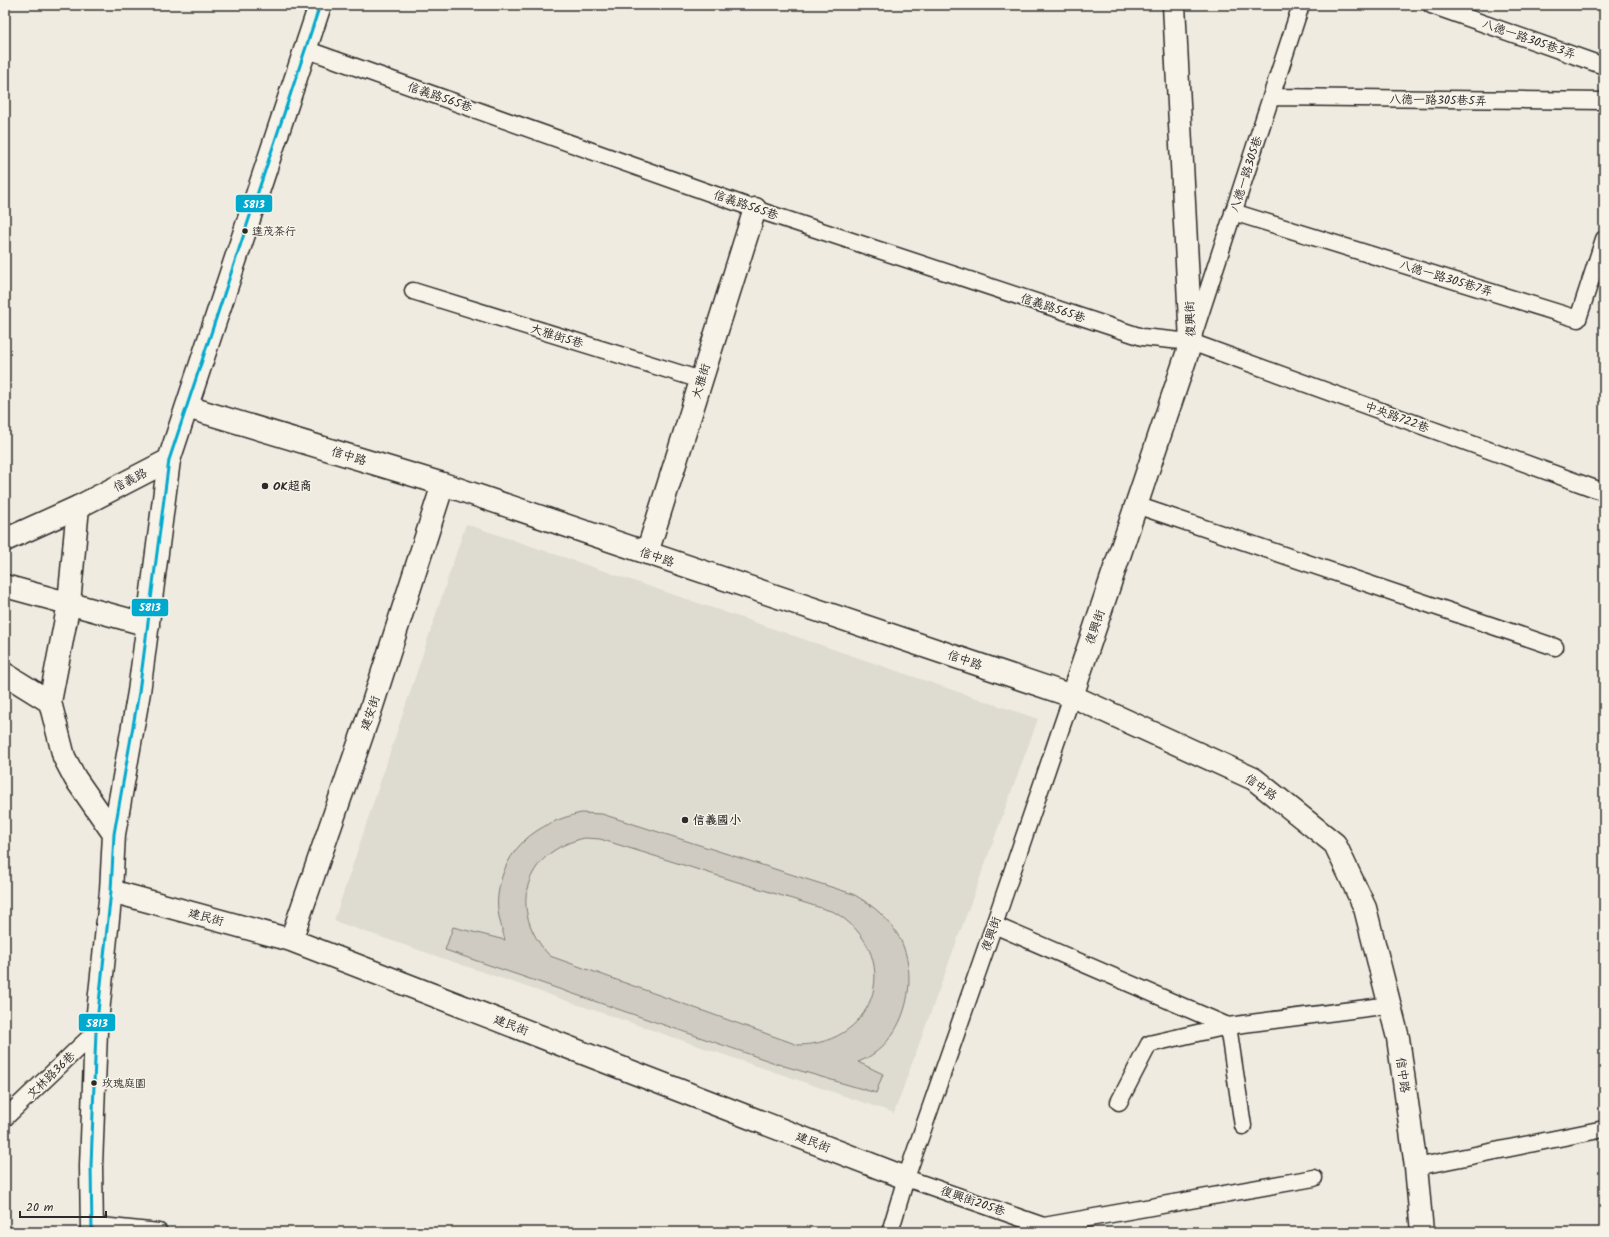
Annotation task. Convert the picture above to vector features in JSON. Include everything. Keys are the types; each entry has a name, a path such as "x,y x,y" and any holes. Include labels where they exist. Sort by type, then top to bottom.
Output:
{"street":[{"path":"92,1229 91,1166 96,1030 111,891 114,834 148,624 169,460 320,5"},
{"name":"復興街","path":"1072,696 1191,342 1174,5"},
{"name":"大雅街","path":"647,553 755,209"},
{"name":"信中路","path":"187,407 443,484 1072,696 1254,779 1335,844 1365,908 1398,1038 1416,1167 1422,1232"},
{"name":"信義路","path":"5,540 78,506 169,460"},
{"name":"建安街","path":"291,940 372,706 443,484"},
{"path":"78,506 68,603 50,702 64,757 75,778 114,834"},
{"path":"5,586 148,624"},
{"path":"5,674 50,702"},
{"name":"建民街","path":"111,891 291,940 906,1178"}],"lane":[{"name":"八德一路305巷","path":"1191,342 1301,5"},
{"name":"八德一路305巷3弄","path":"1431,5 1604,66"},
{"name":"信義路565巷","path":"305,49 755,209 1142,337 1191,342"},
{"name":"八德一路305巷5弄","path":"1271,97 1604,102"},
{"name":"八德一路305巷7弄","path":"1233,212 1578,319 1604,239"},
{"name":"大雅街5巷","path":"413,291 701,380"},
{"name":"中央路722巷","path":"1191,342 1604,492"},
{"path":"1136,505 1555,647"},
{"name":"復興街","path":"890,1232 906,1178 1072,696"},
{"path":"994,925 1228,1026"},
{"path":"1119,1102 1149,1044 1228,1026 1390,1005"},
{"path":"1228,1026 1243,1126"},
{"name":"文林路36巷","path":"5,1118 96,1030"},
{"path":"1416,1167 1604,1129"},
{"name":"復興街205巷","path":"906,1178 1062,1232"},
{"path":"1044,1226 1314,1178"},
{"path":"92,1229 159,1232"}],"shaded area":[{"name":"信義國小","path":"466,524 1038,719 894,1113 334,921"},
{"path":"581,813 602,814 853,894 879,912 890,923 899,937 906,954 909,972 908,991 904,1009 897,1026 887,1041 874,1054 858,1062 883,1074 876,1093 784,1066 445,950 453,927 505,940 499,918 498,895 501,878 507,863 525,840 550,823","holes":["585,838 600,839 834,912 856,929 869,950 875,972 873,994 863,1013 848,1030 826,1041 798,1045 550,956 537,939 529,920 526,902 528,885 535,869 547,856 564,845"]}],"transit line":[{"name":"5813","path":"92,1232 91,1166 96,1031 111,891 114,834 139,692 169,460 320,5"}],"place":[{"name":"達茂茶行","path":"245,231"},
{"name":"OK超商","path":"265,486"},
{"name":"信義國小","path":"685,820"},
{"name":"玫瑰庭園","path":"94,1083"}]}
